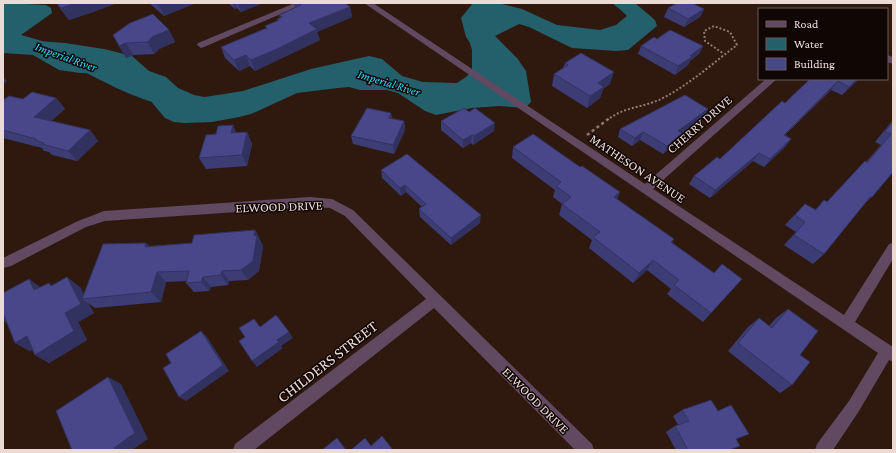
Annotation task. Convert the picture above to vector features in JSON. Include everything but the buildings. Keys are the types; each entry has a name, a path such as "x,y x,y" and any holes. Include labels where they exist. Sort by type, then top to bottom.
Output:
{"street":[{"path":"201,45 302,3"},
{"name":"MATHESON AVENUE","path":"368,3 890,353"},
{"name":"CHERRY DRIVE","path":"645,190 771,80"},
{"name":"ELWOOD DRIVE","path":"3,263 82,224 104,216 317,203 332,204 350,213 434,300 586,450"},
{"path":"846,324 893,248"},
{"name":"CHILDERS STREET","path":"241,450 434,300"},
{"path":"823,450 890,353"}],"path":[{"path":"575,143 618,112 661,98 690,81 737,45 730,32 714,26 704,31 705,41 724,54"}],"water":[{"path":"473,3 498,3 522,9 557,25 600,30 616,25 627,16 612,3 635,3 655,20 657,26 628,50 616,51 572,48 529,27 519,24 495,36 517,58 526,71 531,102 525,108 499,106 472,108 436,115 425,111 398,93 387,90 360,90 349,87 297,93 251,114 239,117 212,122 185,123 174,122 165,118 133,80 113,74 80,73 59,70 33,55 3,53 3,4 46,5 51,8 52,13 21,35 24,40 65,43 104,49 132,56 149,71 166,77 178,88 194,95 205,97 243,91 311,69 369,56 382,59 402,76 423,82 457,83 472,71 472,50 466,37 461,18"}],"waterway":[{"name":"Imperial River","path":"3,40 21,42 69,56 158,95 179,98"}]}
